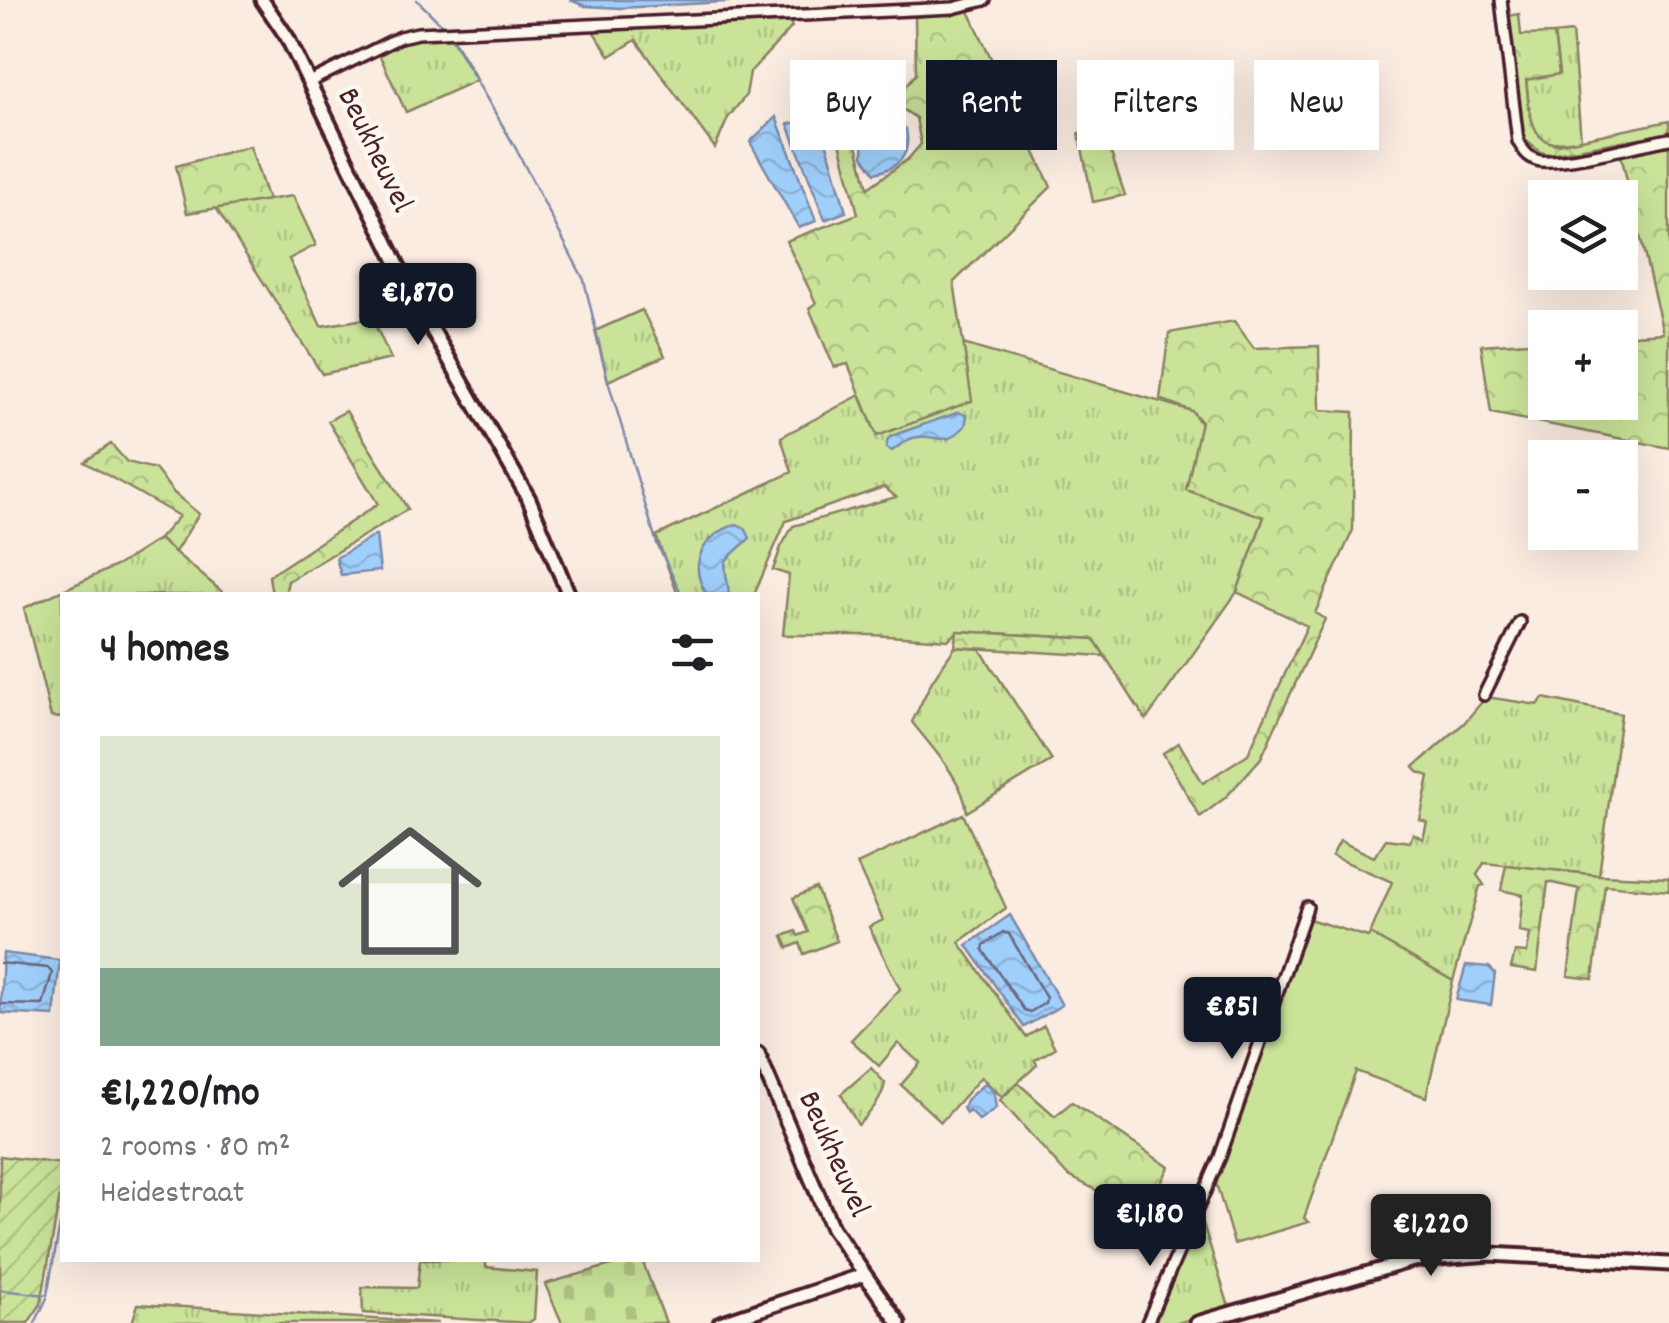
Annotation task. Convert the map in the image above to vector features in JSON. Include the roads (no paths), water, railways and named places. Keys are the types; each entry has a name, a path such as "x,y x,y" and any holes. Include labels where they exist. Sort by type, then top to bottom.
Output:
{"street":[{"name":"Beukheuvel","path":"262,0 287,37 413,296 529,499 567,592"},
{"path":"309,82 418,33 953,8 985,0"},
{"path":"1501,0 1518,141 1530,157 1540,161 1564,158 1669,139"},
{"path":"1484,695 1520,622"},
{"path":"1147,1323 1220,1157 1307,907"},
{"name":"Beukheuvel","path":"760,1059 826,1215 898,1323"},
{"path":"1198,1323 1413,1260 1490,1254 1669,1264"},
{"path":"720,1323 863,1274"}],"water":[{"path":"570,0 759,0 621,8 585,6"},
{"path":"776,117 816,221 799,228 750,142"},
{"path":"798,150 829,150 846,212 825,220"},
{"path":"863,150 906,150 891,168 875,173"},
{"path":"959,412 967,416 965,426 951,437 913,438 892,451 886,448 888,439 894,435"},
{"path":"737,524 745,528 750,538 726,562 729,592 706,592 698,572 699,561 707,543"},
{"path":"376,535 380,571 341,575 336,558"},
{"path":"1010,915 1062,1005 1024,1027 967,945"},
{"path":"3,953 60,960 54,1016 0,1013"},
{"path":"1466,965 1489,967 1495,973 1491,1005 1456,1000"},
{"path":"985,1083 994,1093 996,1108 979,1120 963,1108 966,1100"}],"waterway":[{"path":"417,0 444,27"},
{"path":"449,34 514,145 584,280 608,381 657,544 681,592"},
{"path":"0,1290 47,1295 60,1225"},
{"path":"35,1323 47,1298"}]}
